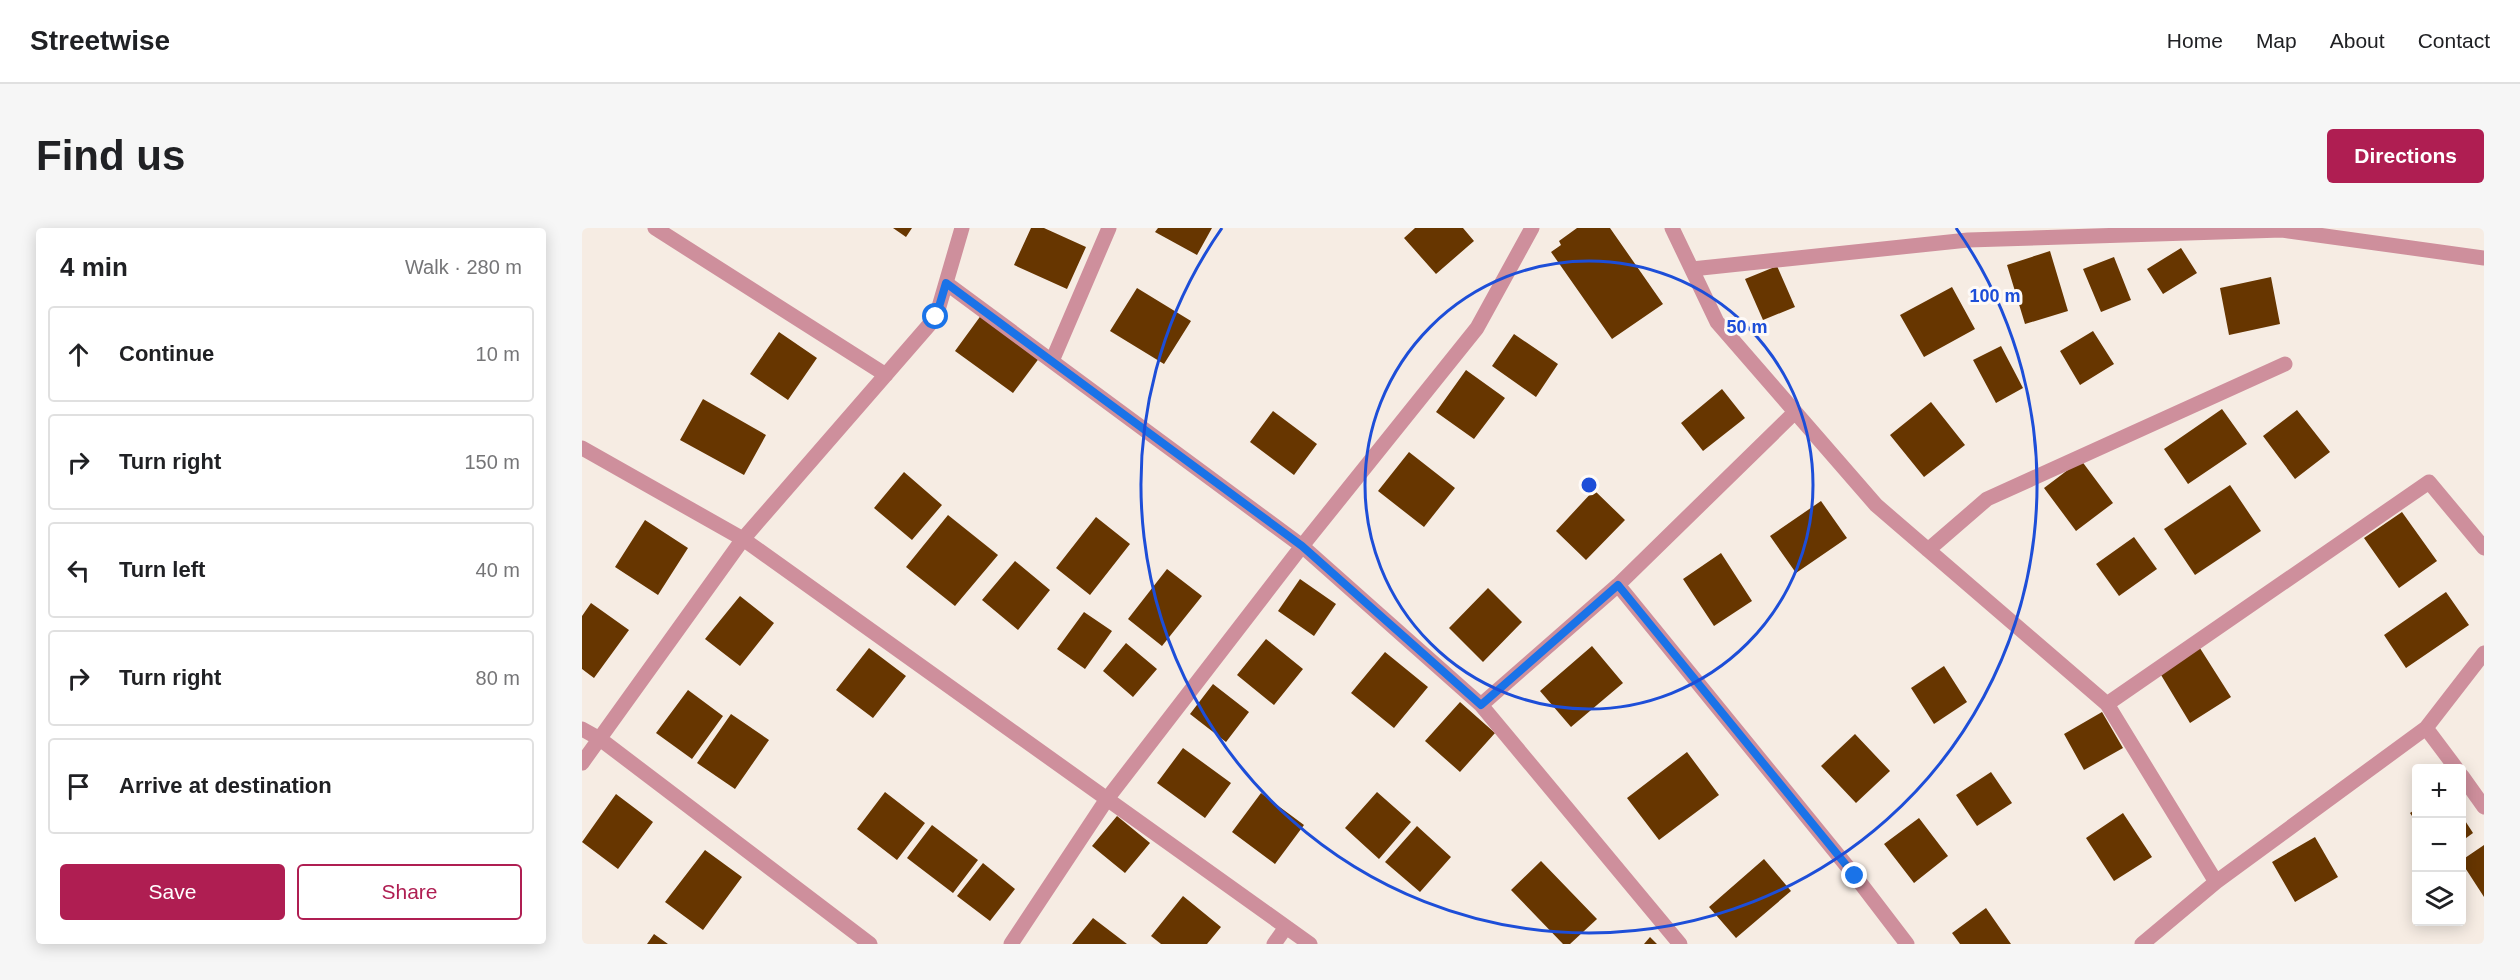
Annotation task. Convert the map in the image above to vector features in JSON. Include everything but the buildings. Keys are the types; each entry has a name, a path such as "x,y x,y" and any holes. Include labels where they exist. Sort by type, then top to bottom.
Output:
{"street":[{"path":"656,228 886,375"},
{"path":"582,763 743,539 936,317 962,228"},
{"path":"1052,361 1109,228"},
{"path":"1011,944 1107,799 1302,546 1476,328 1532,228"},
{"path":"1672,228 1717,322 1876,505 2107,704 2216,882"},
{"path":"1692,269 1968,240 2282,230 2484,258"},
{"path":"946,283 1302,546 1481,705 1680,944"},
{"path":"1928,550 1987,499 2285,364"},
{"path":"1481,705 1618,585 1795,412"},
{"path":"582,448 743,539 1310,944"},
{"path":"2107,704 2429,482 2484,548"},
{"path":"1618,585 1855,876 1907,944"},
{"path":"2142,944 2216,882 2426,728 2484,653"},
{"path":"2426,728 2453,764"},
{"path":"582,729 600,739 870,944"},
{"path":"2466,782 2484,807"},
{"path":"1274,944 1286,927"}],"route":[{"path":"936,317 946,283 1302,546 1481,705 1618,585 1855,876"}]}
